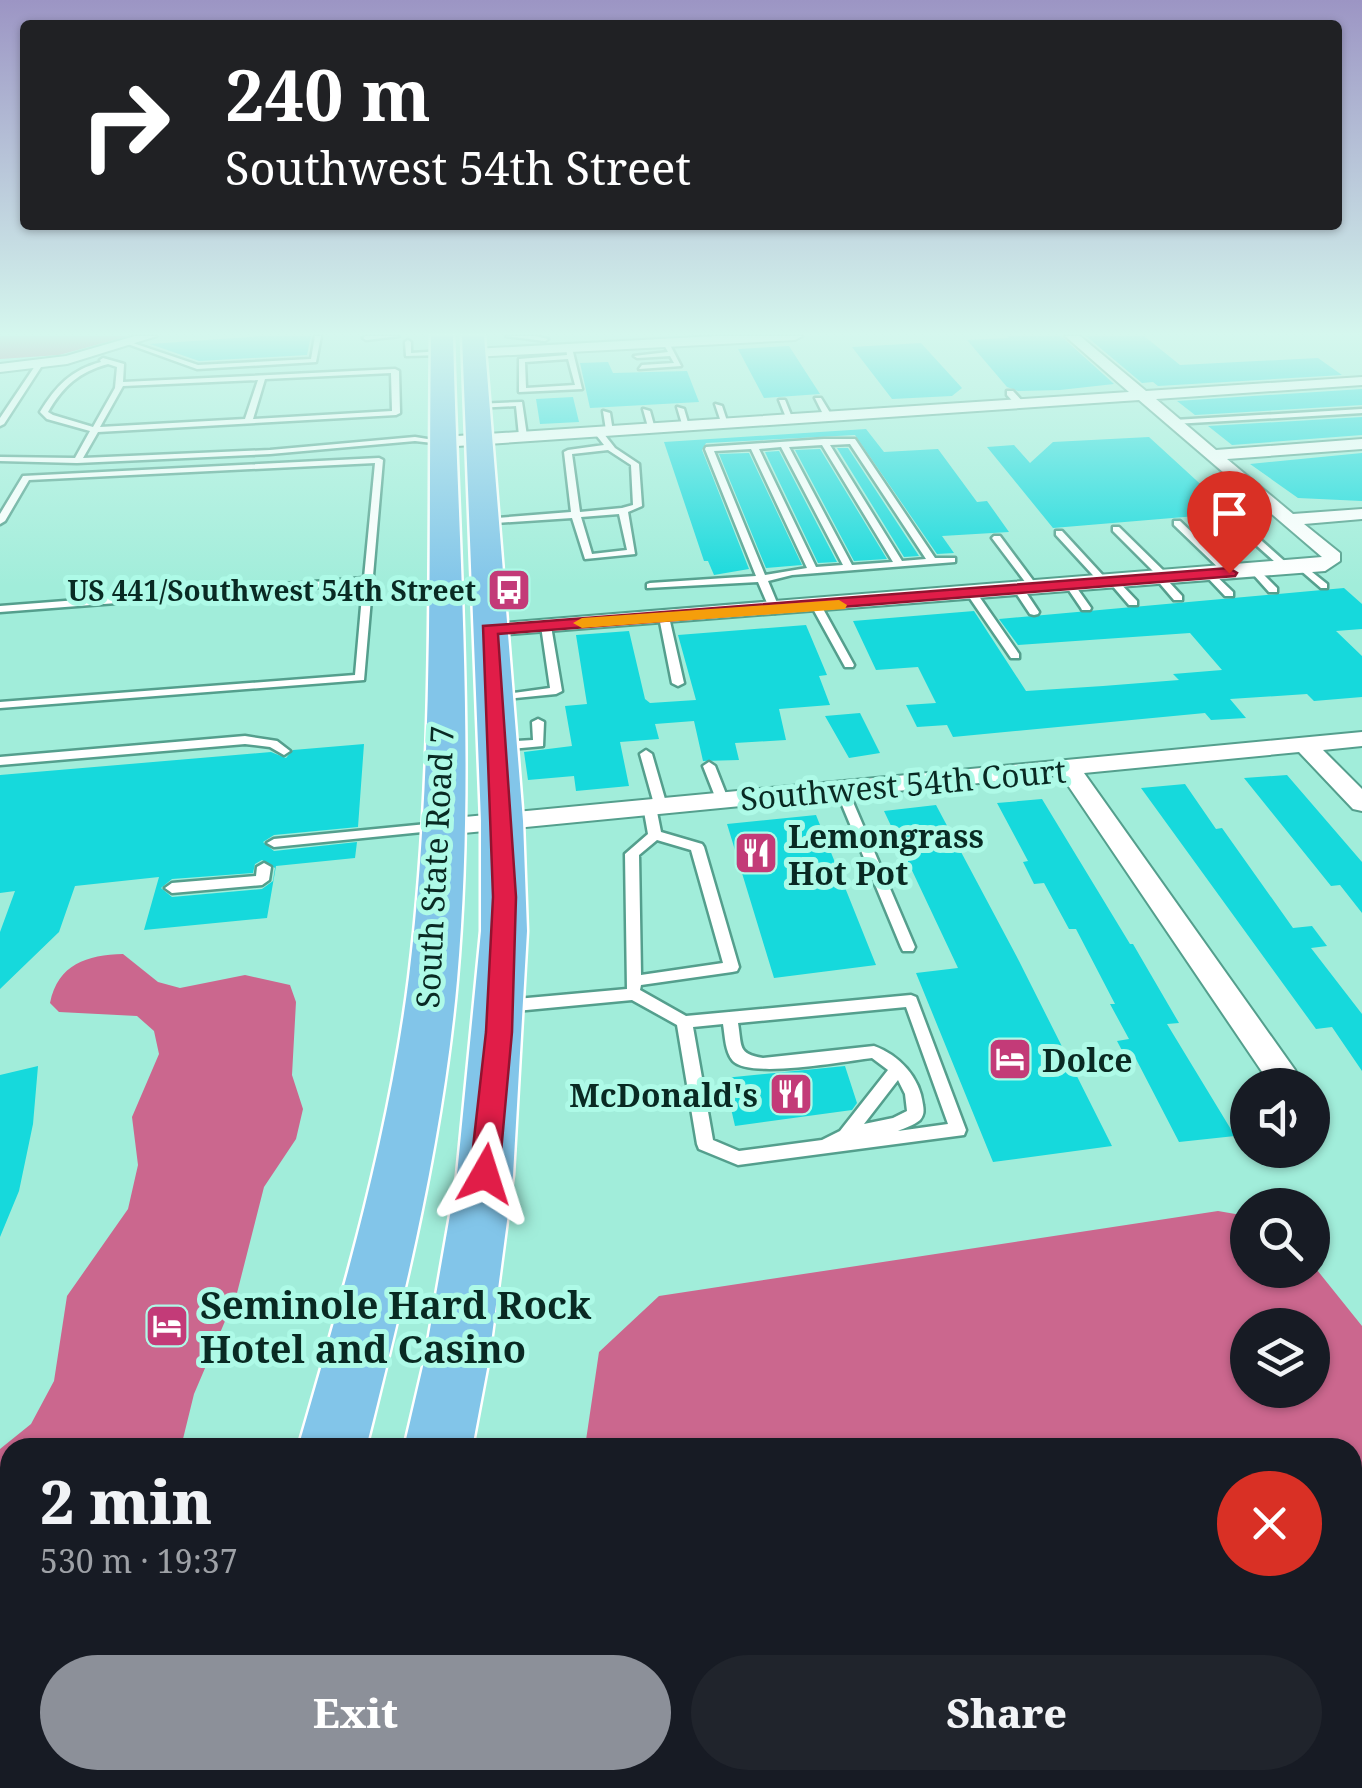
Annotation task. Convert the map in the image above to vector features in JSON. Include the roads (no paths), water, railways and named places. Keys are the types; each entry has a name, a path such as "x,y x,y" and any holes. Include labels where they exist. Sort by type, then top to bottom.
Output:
{"main road":[{"name":"South State Road 7","path":"334,1438 400,1174 422,1052 438,916 443,827 435,419"},
{"name":"South State Road 7","path":"440,1438 457,1358 485,1174 505,897 477,419"}],"street":[{"path":"433,442 523,436 638,419"},
{"path":"489,630 1163,578 1223,581 1255,571 1295,568 1324,575 1333,556 1328,550 1171,419"},
{"path":"1213,455 1362,444"},
{"path":"1292,519 1362,514"},
{"name":"Southwest 54th Court","path":"443,827 1070,770 1362,739"},
{"path":"1306,745 1362,803"},
{"path":"1070,770 1276,1068"}],"lane":[{"path":"58,419 95,430 277,419"},
{"path":"77,460 101,419"},
{"path":"521,419 523,436"},
{"path":"1174,422 1214,419"},
{"path":"604,424 610,448"},
{"path":"824,440 899,564"},
{"path":"776,610 708,454 713,448 852,441 932,561"},
{"path":"0,459 270,452 302,455 399,450 433,442"},
{"path":"783,443 849,568"},
{"path":"753,445 813,570"},
{"path":"483,522 576,514 623,511 638,506 635,464 610,448 568,452 576,514 588,557 632,552 623,511"},
{"path":"0,521 26,478 378,460 360,678 0,705"},
{"path":"1232,519 1295,568"},
{"path":"1177,523 1223,581"},
{"path":"1116,529 1178,598"},
{"path":"1059,532 1133,603"},
{"path":"997,538 1027,590 1034,612"},
{"path":"650,586 952,560"},
{"path":"1255,571 1274,590"},
{"path":"0,609 367,582"},
{"path":"1072,586 1086,608"},
{"path":"972,594 1015,656"},
{"path":"817,607 849,666"},
{"path":"664,618 678,683"},
{"path":"493,698 556,691 546,626"},
{"path":"496,746 540,743 538,722"},
{"path":"0,761 244,740 273,744 284,750"},
{"path":"646,754 655,806 655,836"},
{"path":"710,766 722,799"},
{"path":"841,788 908,948"},
{"path":"274,843 443,827"},
{"path":"634,988 632,854 655,836"},
{"path":"500,1006 634,988 732,968 698,846 655,836"},
{"path":"172,888 262,880 264,867"},
{"path":"634,988 684,1022 910,1001 958,1130 738,1158 705,1144 684,1022"},
{"path":"729,1018 736,1054 743,1061 762,1064 861,1051 884,1057 898,1069 916,1100 915,1114 904,1124 848,1132"},
{"path":"824,1147 848,1132 898,1069"}],"place":[{"name":"US 441/Southwest 54th Street","path":"509,590"},
{"name":"Lemongrass Hot Pot","path":"756,853"},
{"name":"Dolce","path":"1010,1059"},
{"name":"McDonald's","path":"791,1094"},
{"name":"Seminole Hard Rock Hotel and Casino","path":"167,1326"}]}
